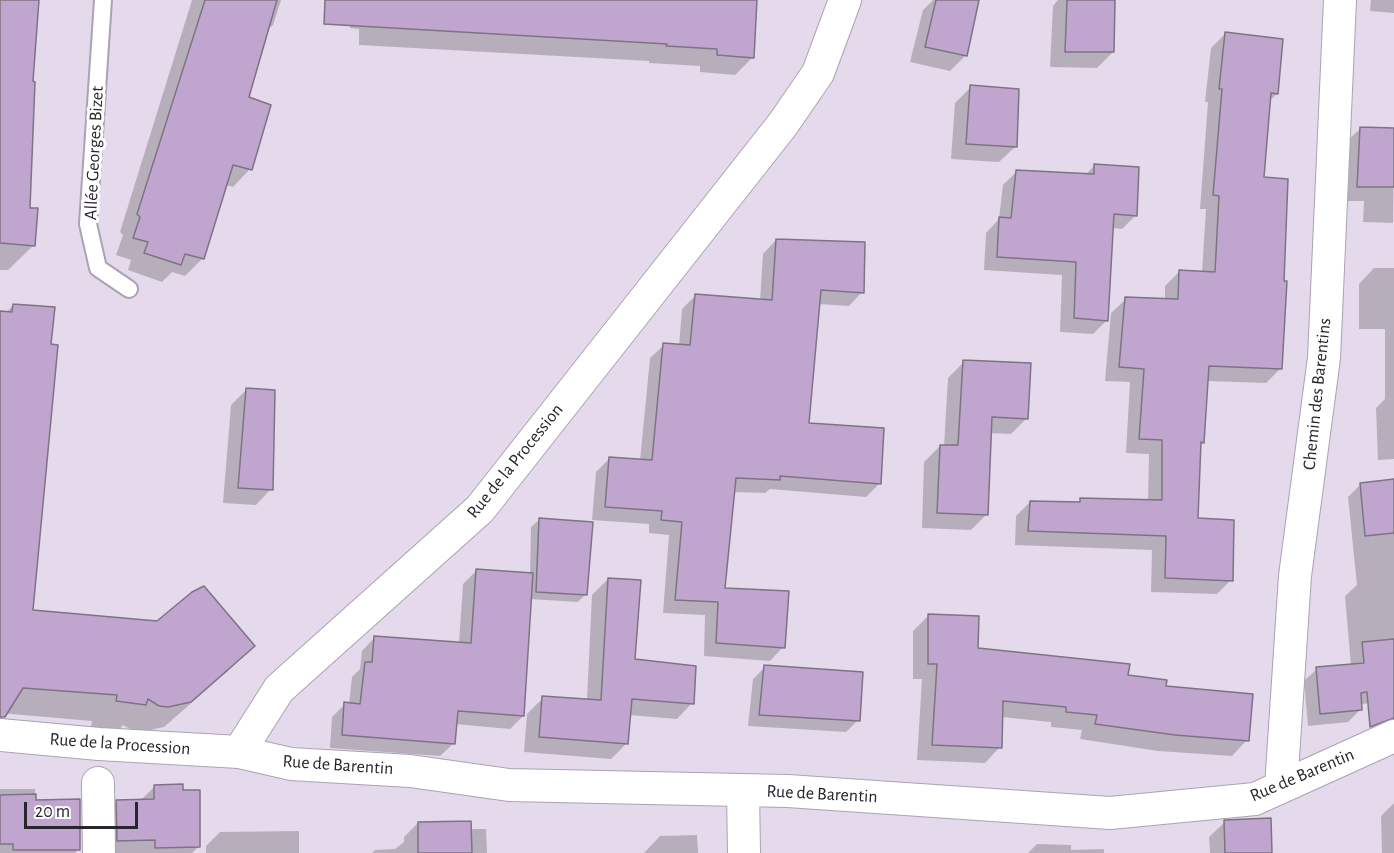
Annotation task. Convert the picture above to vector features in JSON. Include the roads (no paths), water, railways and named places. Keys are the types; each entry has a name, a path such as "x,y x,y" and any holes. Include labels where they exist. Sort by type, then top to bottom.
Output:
{"street":[{"name":"Rue de la Procession","path":"0,735 99,744 239,752 279,689 480,509 783,124 818,73 845,0"},
{"name":"Chemin des Barentins","path":"1281,787 1295,576 1324,358 1340,0"},
{"name":"Rue de Barentin","path":"239,752 291,764 410,771 508,785 788,791 1110,813 1256,799 1394,736"},
{"path":"98,783 99,853"},
{"path":"743,791 744,853"}],"lane":[{"name":"Allée Georges Bizet","path":"103,0 88,224 98,268 129,289"}]}
